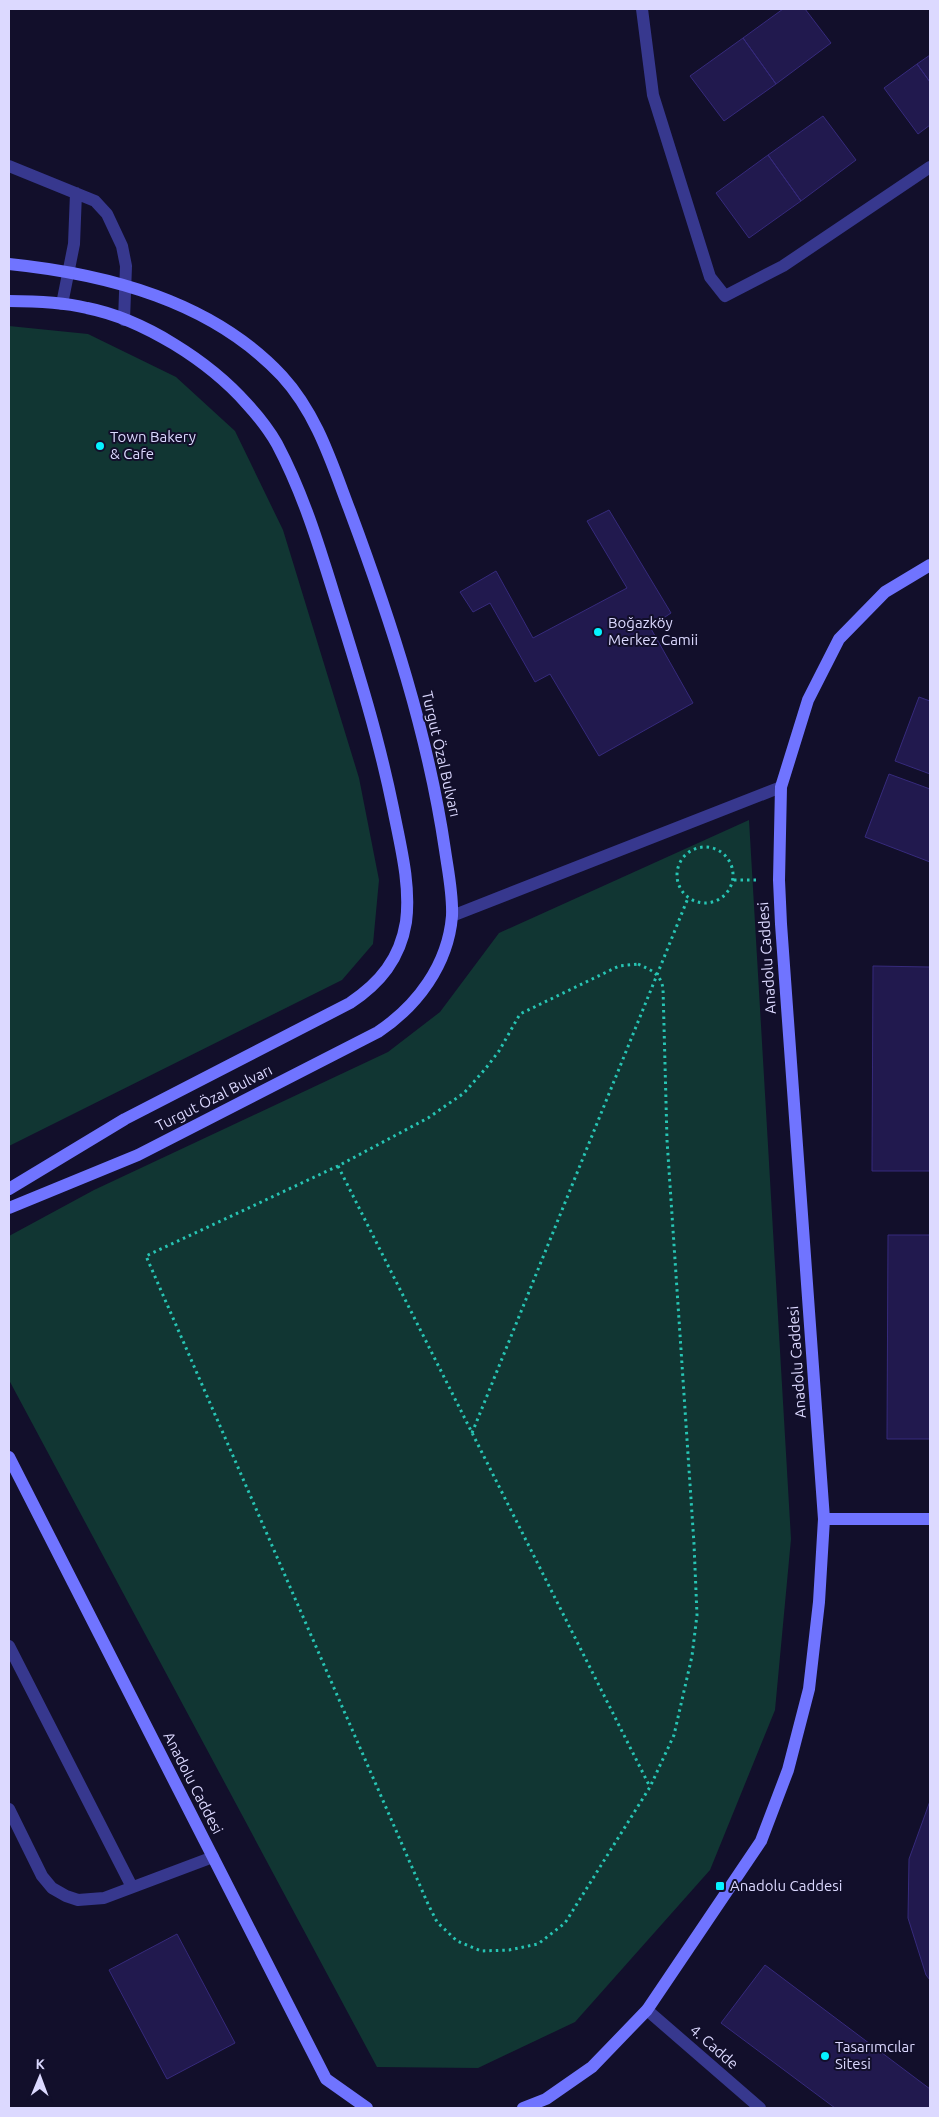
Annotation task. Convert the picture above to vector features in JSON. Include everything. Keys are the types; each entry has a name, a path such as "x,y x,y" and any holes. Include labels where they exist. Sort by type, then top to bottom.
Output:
{"street":[{"path":"642,9 653,95 710,277 725,296 783,266 930,167"},
{"path":"9,166 95,201 108,214 122,246 126,266 124,320"},
{"path":"62,304 74,244 76,193"},
{"name":"Turgut Özal Bulvarı","path":"9,264 68,272 125,286 174,302 213,322 244,343 280,373 308,410 326,447 367,556 415,708 440,820 450,882 452,916 448,939 440,961 426,986 411,1006 378,1032 138,1155 9,1208"},
{"name":"Turgut Özal Bulvarı","path":"9,301 62,304 87,308 124,320 174,345 216,375 245,402 276,441 287,463 316,536 374,724 401,848 406,885 406,922 400,944 386,972 370,990 357,999 125,1119 9,1189"},
{"name":"Anadolu Caddesi","path":"523,2108 546,2099 592,2067 647,2010 761,1841 788,1770 810,1689 819,1602 824,1520 781,924 779,880 781,787 808,700 839,639 885,592 930,565"},
{"path":"452,916 781,787"},
{"name":"Anadolu Caddesi","path":"9,1456 326,2079 368,2108"},
{"path":"824,1520 930,1519"},
{"path":"9,1646 132,1888"},
{"path":"9,1809 42,1876 52,1888 66,1896 91,1900 104,1898 213,1857"},
{"name":"4. Cadde","path":"647,2010 760,2108"}],"path":[{"path":"698,847 715,848 723,853 730,860 734,880 724,897 716,902 706,904 688,898 677,883 678,865 683,858 689,851 698,847"},
{"path":"472,1434 688,898"},
{"path":"638,964 657,974 663,988 667,1140 693,1524 697,1615 692,1656 674,1735 650,1787 565,1923 538,1944 509,1950 481,1951 457,1941 437,1922 146,1256 338,1166 428,1118 464,1093 499,1051 517,1018 527,1009 619,966 638,964"},
{"path":"338,1166 650,1787"}],"green space":[{"path":"9,326 88,334 176,377 235,431 283,530 359,778 379,880 373,944 342,980 9,1146"},
{"path":"749,820 791,1539 775,1710 710,1870 575,2022 478,2068 377,2067 9,1380 9,1236 94,1190 388,1052 440,1012 499,933"}],"building":[{"path":"783,9 805,9 831,43 776,84 743,38"},
{"path":"743,38 776,84 724,121 690,76"},
{"path":"930,55 930,82 917,64"},
{"path":"917,64 930,82 930,125 918,134 884,88"},
{"path":"823,116 856,160 801,201 768,155"},
{"path":"768,155 801,201 749,238 716,193"},
{"name":"Boğazköy Merkez Camii","path":"609,510 671,613 650,627 693,703 599,756 550,674 535,682 490,603 473,612 460,592 496,571 533,638 627,588 587,521"},
{"path":"919,697 930,701 930,774 895,761"},
{"path":"889,774 930,789 930,862 865,837"},
{"path":"873,966 930,967 930,1171 872,1171"},
{"path":"888,1235 930,1235 930,1439 887,1439"},
{"path":"930,1801 930,1980 926,1975 908,1918 909,1859"},
{"path":"177,1934 235,2043 167,2079 109,1970"},
{"name":"Tasarımcılar Sitesi","path":"765,1965 930,2089 930,2108 835,2108 721,2023"}],"place":[{"name":"Town Bakery & Cafe","path":"100,446"},
{"name":"Boğazköy Merkez Camii","path":"598,632"},
{"name":"Anadolu Caddesi","path":"720,1886"},
{"name":"Tasarımcılar Sitesi","path":"825,2056"}]}
